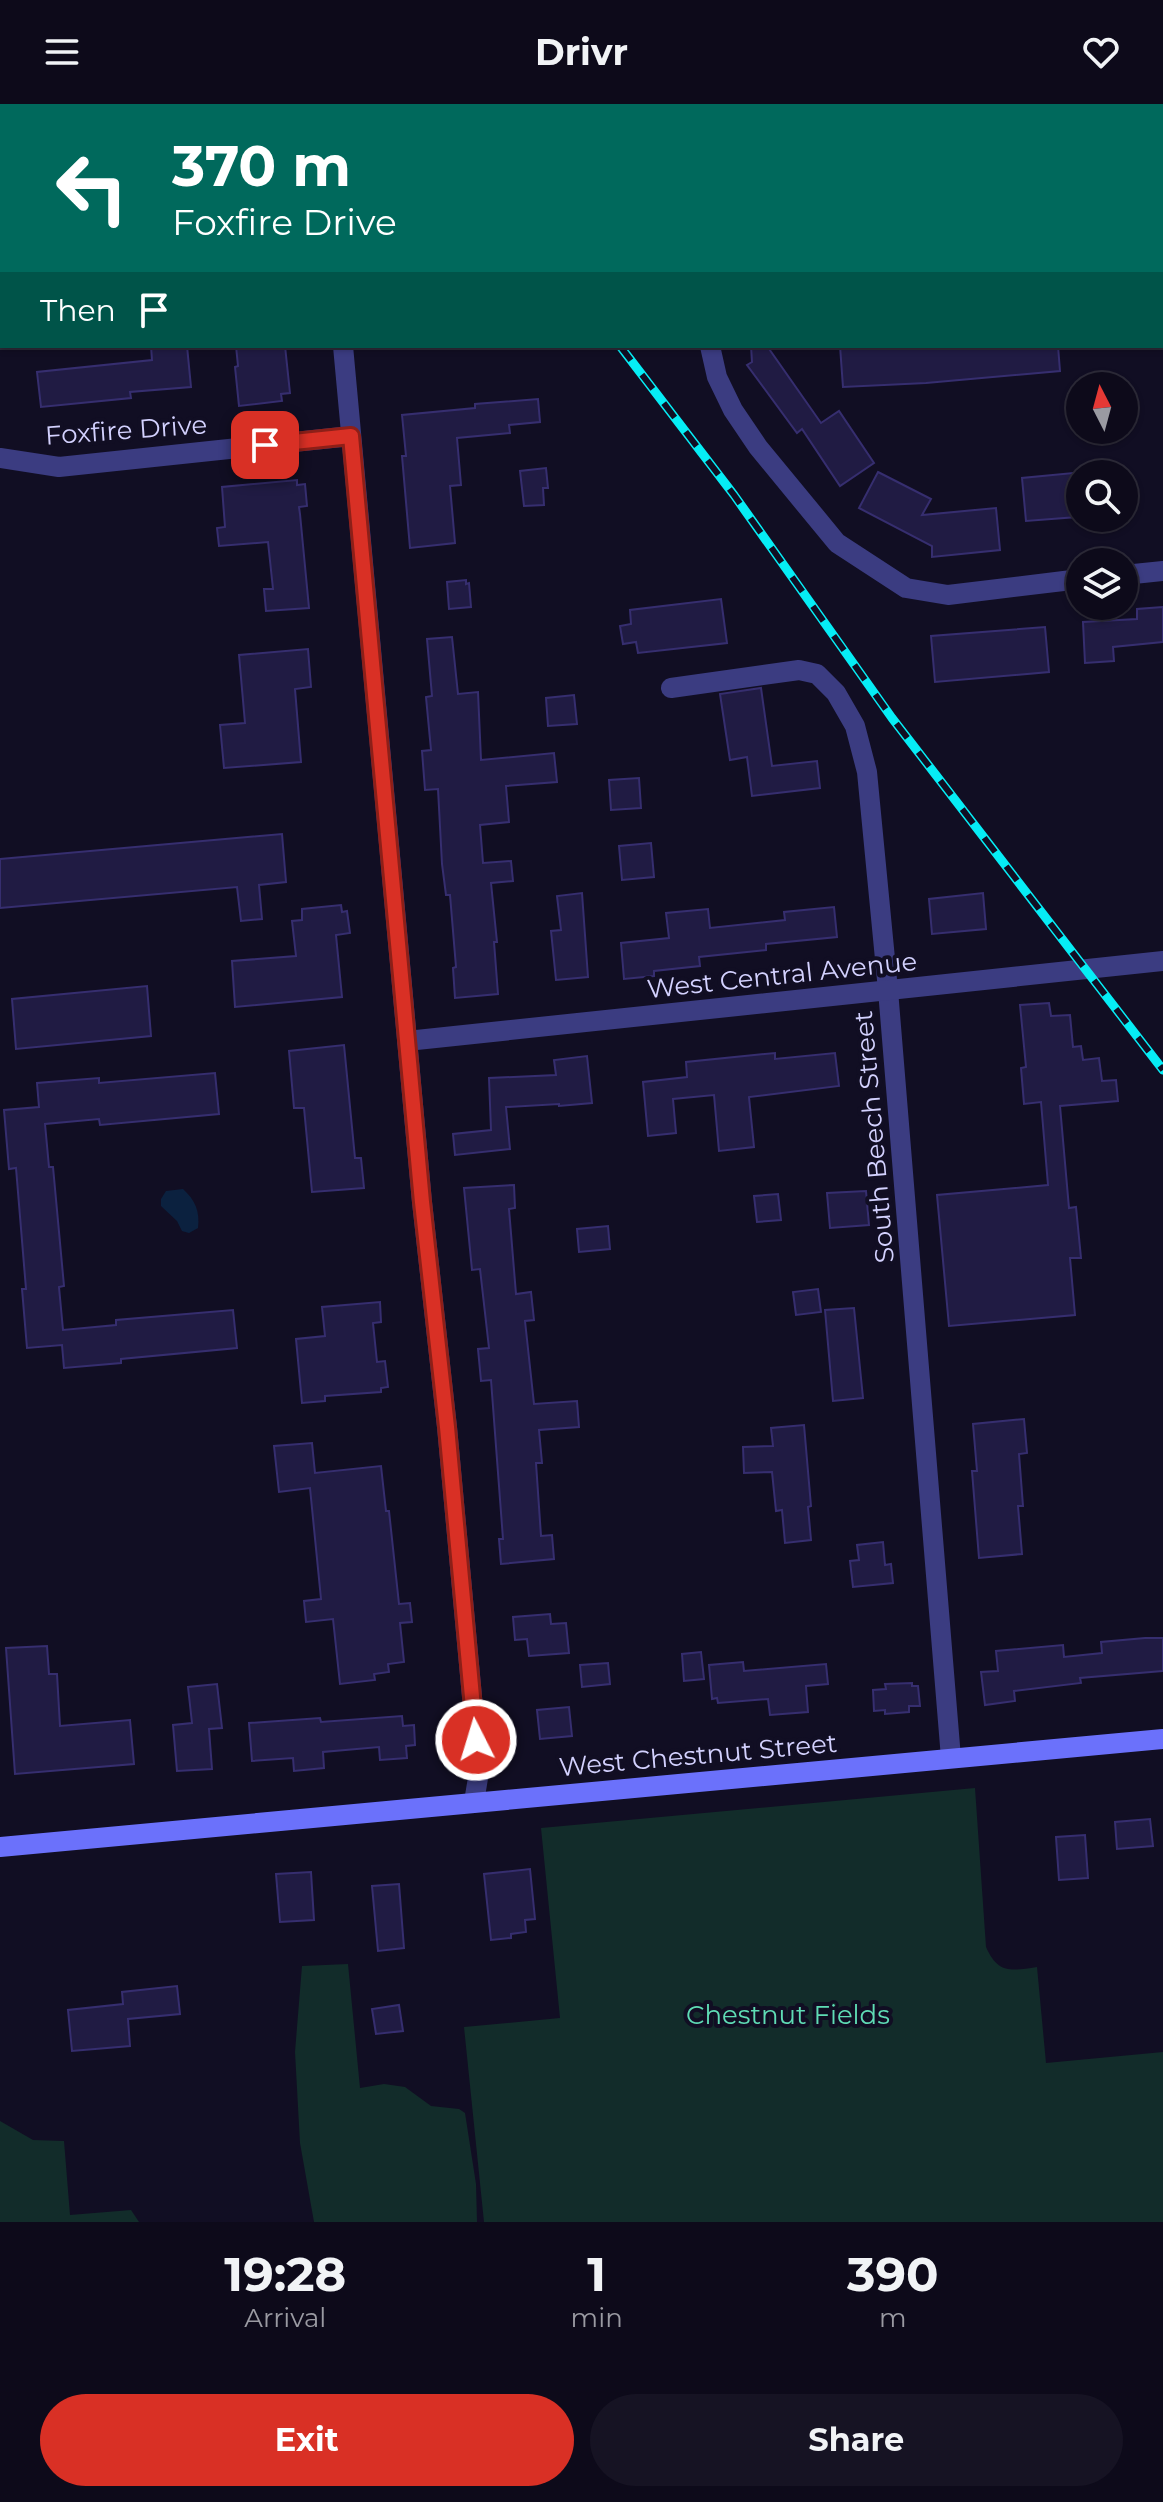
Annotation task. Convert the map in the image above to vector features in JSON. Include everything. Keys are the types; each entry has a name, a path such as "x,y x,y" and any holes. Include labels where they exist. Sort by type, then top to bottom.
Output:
{"main road":[{"name":"West Chestnut Street","path":"0,1847 1163,1739"}],"street":[{"path":"343,348 479,1772 474,1802"},
{"path":"710,348 717,377 733,410 758,447 837,543 906,588 948,595 1066,581"},
{"name":"Foxfire Drive","path":"0,458 59,467 351,436"},
{"path":"1138,574 1163,571"},
{"name":"South Beech Street","path":"671,688 799,670 817,674 836,693 855,726 867,772 888,990 951,1758"},
{"name":"West Central Avenue","path":"407,1041 1163,961"}],"green space":[{"name":"Chestnut Fields","path":"975,1788 986,1947 995,1962 1006,1969 1037,1967 1046,2063 1163,2052 1163,2222 484,2222 464,2027 560,2018 541,1828"},
{"path":"348,1964 360,2088 384,2084 405,2087 431,2106 459,2109 465,2113 476,2184 477,2222 314,2222 300,2143 295,2052 302,1966"},
{"path":"0,2121 33,2140 64,2141 70,2215 131,2210 139,2222 0,2222"}],"water":[{"path":"183,1189 194,1202 198,1216 198,1228 189,1233 182,1231 177,1221 161,1206 166,1191"}],"building":[{"path":"151,348 187,348 191,387 130,392 131,398 41,407 37,372 152,360"},
{"path":"236,348 285,348 290,393 281,394 282,401 239,406 235,367 238,366"},
{"path":"751,348 768,348 821,423 839,411 874,463 840,486 802,429 797,433 747,365 752,362"},
{"path":"840,348 1058,348 1060,371 843,387"},
{"path":"538,399 540,422 509,425 510,433 457,438 461,485 450,486 455,543 410,548 402,456 406,456 402,415"},
{"path":"546,468 548,488 543,488 544,505 524,506 520,471"},
{"path":"878,472 931,499 922,515 996,508 1000,550 932,557 932,546 859,508"},
{"path":"1066,474 1066,518 1026,521 1022,478"},
{"path":"297,480 297,485 305,484 307,506 299,507 309,608 266,611 264,589 273,589 268,542 219,546 217,528 225,527 222,487"},
{"path":"466,580 466,584 469,583 471,607 449,609 447,582"},
{"path":"721,599 727,643 638,653 636,642 623,644 620,626 631,624 630,610"},
{"path":"1163,607 1163,642 1113,647 1114,661 1085,663 1083,622 1138,620 1138,609"},
{"path":"1045,627 1049,672 935,682 931,636"},
{"path":"452,637 458,694 478,692 481,760 554,753 557,782 506,786 509,822 480,825 483,863 511,861 513,881 491,883 498,994 455,998 453,968 456,967 450,895 446,895 442,864 438,789 425,790 422,751 431,750 426,697 432,696 427,639"},
{"path":"308,649 311,687 295,689 301,762 224,768 220,725 245,723 239,655"},
{"path":"761,688 772,766 817,761 820,788 752,796 747,757 730,760 720,694"},
{"path":"574,695 577,724 548,726 546,698"},
{"path":"639,778 641,808 611,810 609,780"},
{"path":"282,834 286,882 259,885 262,919 241,921 237,887 0,908 0,859"},
{"path":"651,843 654,877 622,880 619,846"},
{"path":"582,893 588,977 556,980 551,931 561,930 557,896"},
{"path":"983,893 986,929 932,934 929,899"},
{"path":"341,905 342,912 347,911 350,933 336,935 342,997 235,1007 232,961 296,956 292,921 302,920 302,909"},
{"path":"834,907 837,937 766,944 766,950 699,957 700,966 654,971 654,976 624,979 621,943 669,938 666,913 708,909 710,928 785,920 784,912"},
{"path":"147,986 151,1036 16,1049 12,999"},
{"path":"1049,1003 1051,1016 1070,1015 1073,1047 1081,1046 1083,1060 1099,1058 1102,1081 1116,1080 1118,1101 1060,1106 1069,1208 1076,1207 1081,1258 1070,1258 1075,1315 949,1326 937,1195 1048,1185 1041,1102 1024,1104 1021,1068 1026,1067 1020,1005"},
{"path":"344,1045 355,1158 361,1158 364,1188 312,1192 304,1108 294,1108 289,1051"},
{"path":"775,1053 775,1059 835,1053 839,1086 749,1097 754,1147 719,1151 714,1095 673,1099 676,1133 648,1136 643,1082 687,1077 686,1062"},
{"path":"587,1056 592,1103 506,1107 510,1149 455,1155 453,1134 491,1130 489,1078 556,1075 554,1060"},
{"path":"215,1073 219,1114 100,1125 99,1119 45,1124 49,1167 53,1167 64,1286 59,1287 63,1330 116,1325 116,1320 233,1310 237,1348 64,1368 62,1345 27,1348 22,1289 26,1289 16,1168 9,1169 4,1110 39,1107 37,1083 99,1078 99,1083"},
{"path":"514,1185 515,1208 509,1209 516,1294 531,1292 534,1320 525,1321 534,1404 577,1401 579,1427 539,1430 542,1463 536,1463 541,1536 552,1535 554,1559 501,1564 499,1539 503,1539 491,1380 481,1381 478,1349 489,1348 480,1269 472,1270 464,1188"},
{"path":"866,1191 869,1225 830,1228 827,1193"},
{"path":"778,1194 781,1220 757,1222 754,1196"},
{"path":"608,1226 610,1249 579,1252 577,1229"},
{"path":"818,1289 821,1312 796,1315 793,1292"},
{"path":"380,1302 381,1322 373,1323 377,1362 385,1361 388,1387 381,1388 381,1392 325,1396 325,1401 302,1403 296,1339 325,1336 322,1307"},
{"path":"854,1308 863,1398 833,1401 825,1310"},
{"path":"1024,1419 1027,1453 1019,1454 1023,1506 1018,1506 1022,1554 979,1558 972,1471 977,1471 973,1424"},
{"path":"804,1425 811,1540 785,1543 782,1510 776,1511 772,1472 744,1473 743,1447 773,1446 771,1428"},
{"path":"312,1443 315,1473 381,1466 399,1604 410,1603 412,1622 400,1623 404,1662 388,1664 389,1672 374,1674 375,1680 340,1684 333,1619 306,1622 304,1601 321,1599 310,1488 279,1492 274,1446"},
{"path":"883,1542 885,1565 891,1564 893,1583 853,1587 850,1561 859,1560 857,1545"},
{"path":"550,1614 551,1624 566,1623 569,1653 529,1656 527,1639 515,1640 513,1617"},
{"path":"1163,1638 1163,1671 1080,1678 1081,1683 1014,1691 1015,1701 985,1705 981,1672 998,1671 996,1651 1063,1645 1064,1657 1102,1653 1101,1642"},
{"path":"47,1646 49,1674 57,1674 60,1726 130,1720 134,1764 15,1774 6,1648"},
{"path":"701,1652 704,1679 684,1681 682,1654"},
{"path":"743,1662 744,1671 826,1664 828,1684 806,1686 808,1712 770,1715 768,1699 718,1703 717,1698 712,1699 709,1665"},
{"path":"608,1663 610,1684 582,1687 580,1665"},
{"path":"912,1683 912,1686 918,1686 920,1706 909,1706 909,1712 885,1714 885,1710 874,1711 873,1690 886,1689 885,1684"},
{"path":"217,1684 222,1728 209,1729 212,1769 177,1771 173,1725 192,1723 188,1687"},
{"path":"569,1707 572,1736 540,1739 537,1710"},
{"path":"402,1716 403,1726 414,1725 415,1745 406,1746 407,1758 380,1760 379,1747 323,1752 324,1768 294,1771 293,1758 252,1761 249,1723"},
{"path":"1150,1819 1153,1846 1117,1849 1115,1822"},
{"path":"1085,1835 1088,1878 1059,1880 1056,1837"},
{"path":"530,1869 535,1919 525,1920 526,1932 511,1934 511,1938 491,1940 484,1874"},
{"path":"311,1872 314,1920 280,1922 276,1874"},
{"path":"399,1884 404,1948 378,1951 372,1886"},
{"path":"177,1986 180,2014 128,2019 130,2046 72,2051 68,2010 123,2004 122,1992"},
{"path":"399,2005 403,2031 376,2034 372,2009"}],"railway":[{"path":"622,348 734,495 892,718 1163,1070"}],"route":[{"path":"265,445 351,436 422,1202 447,1427 476,1740"}]}
